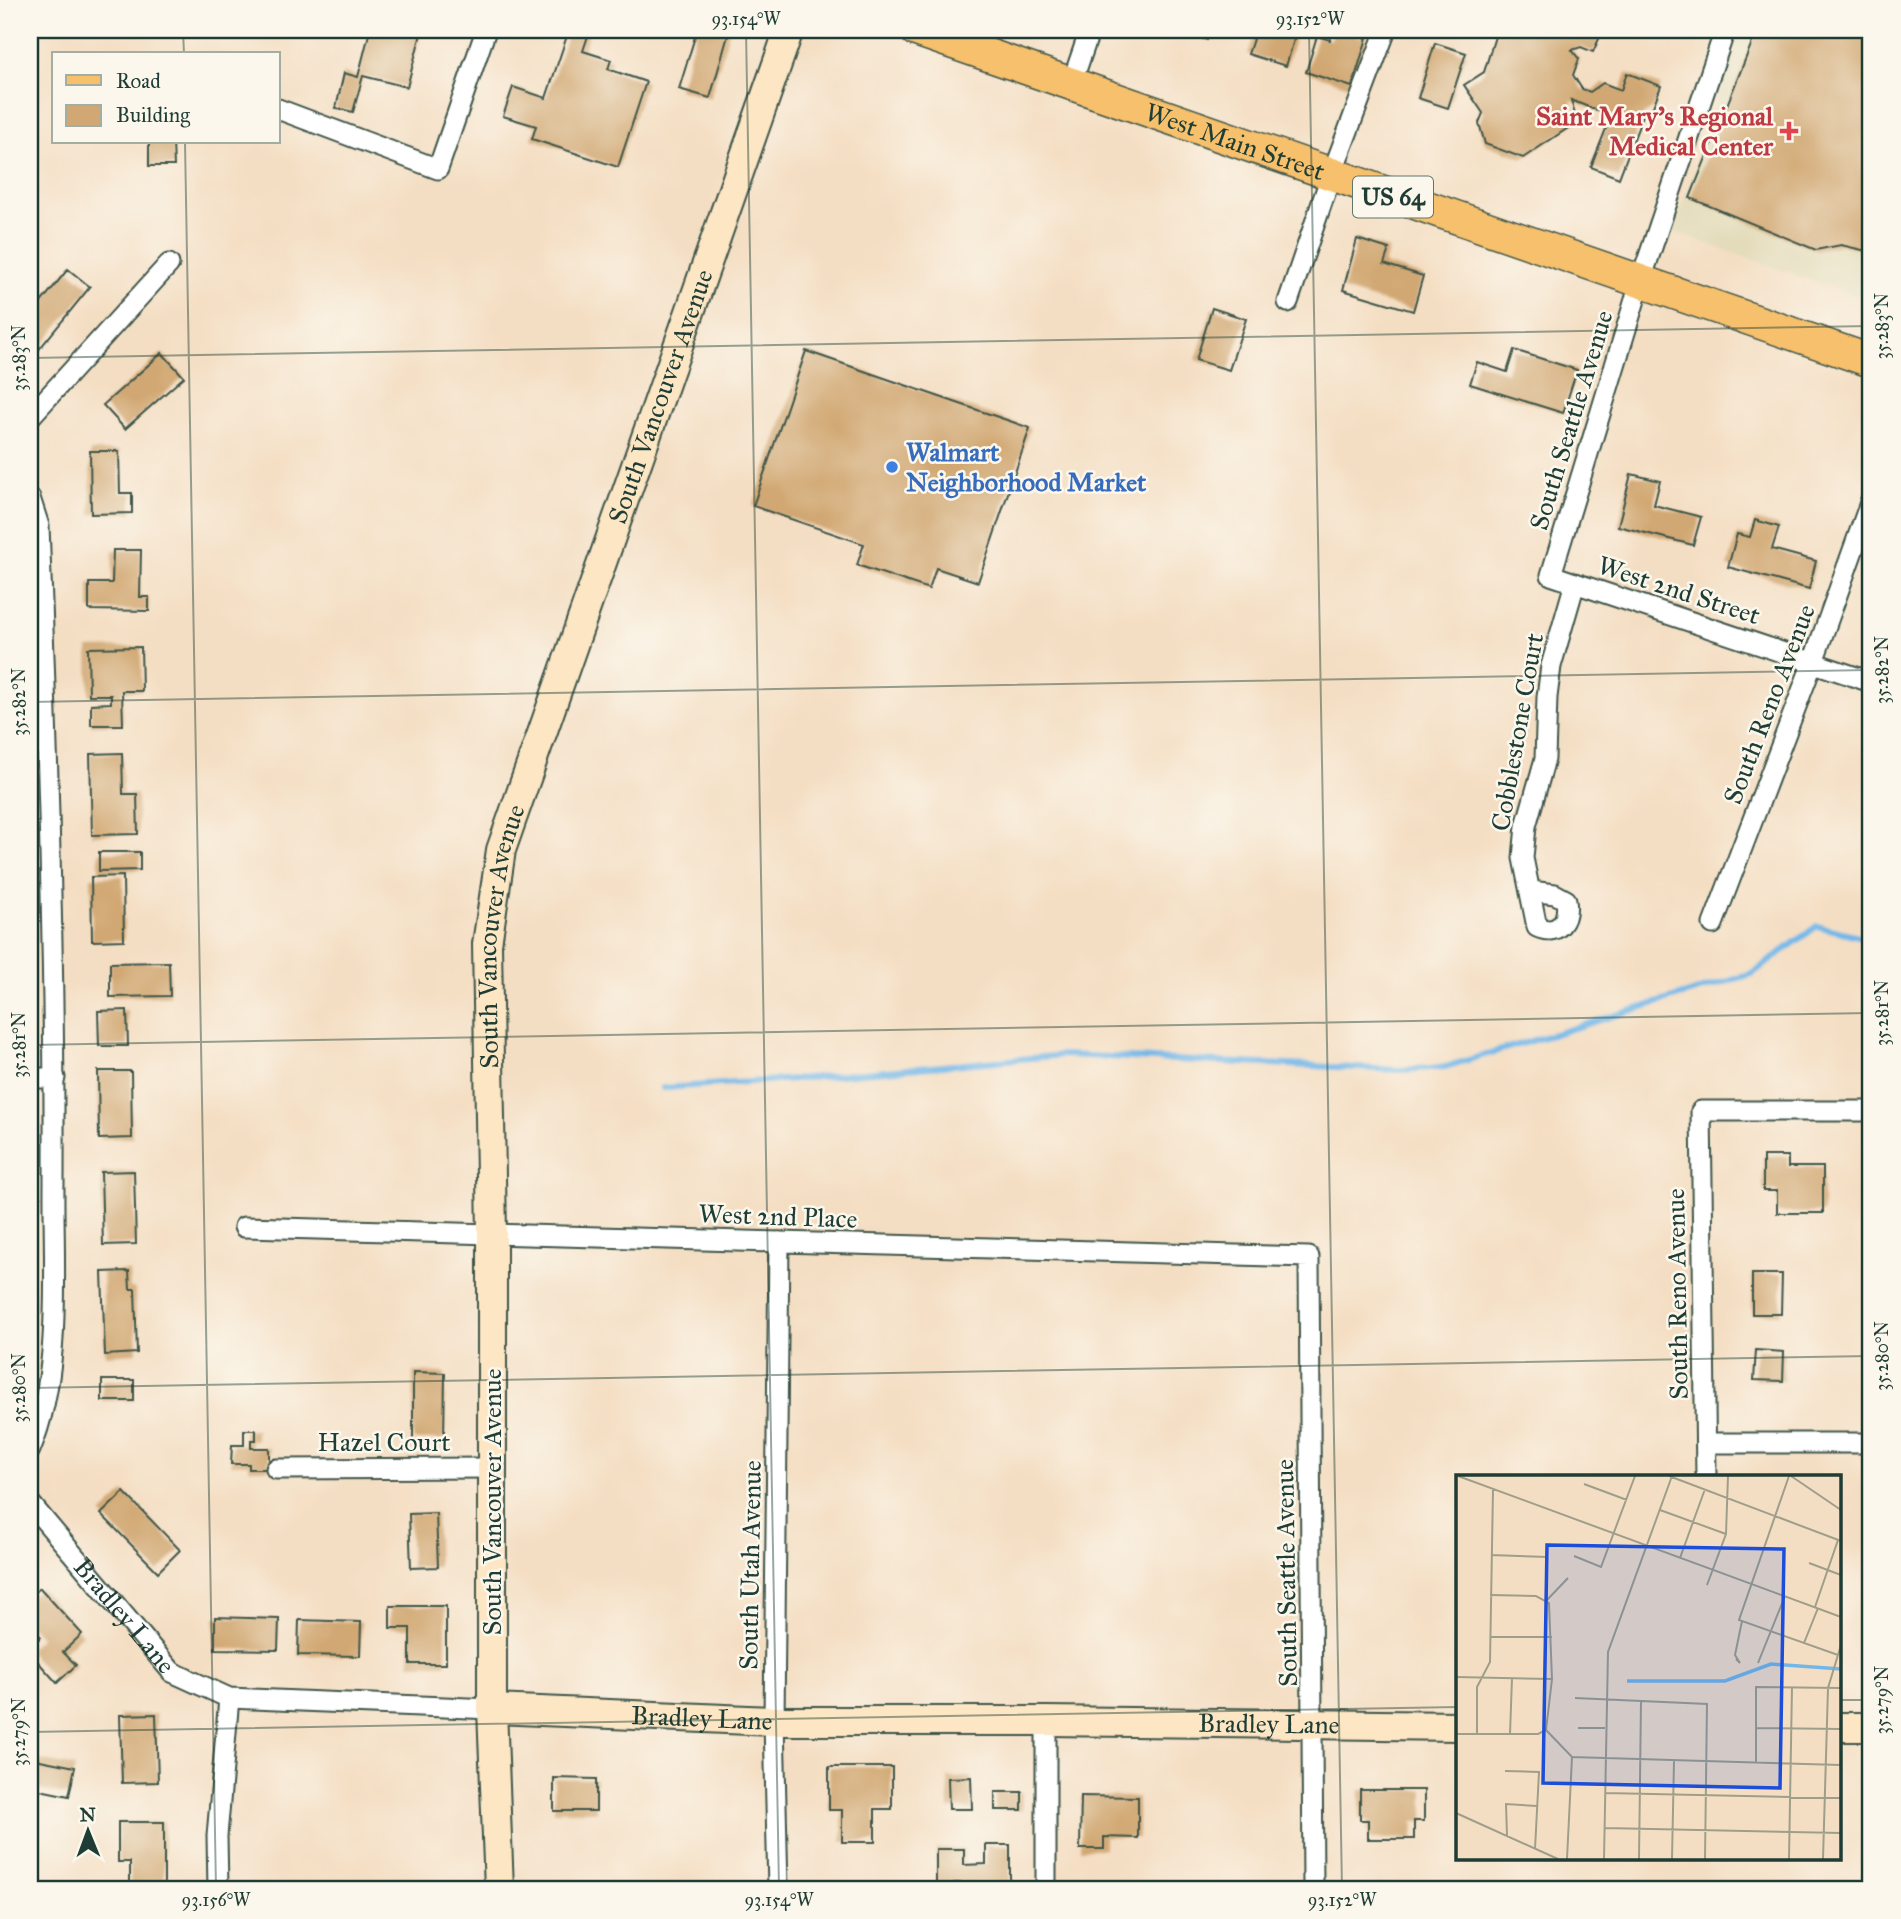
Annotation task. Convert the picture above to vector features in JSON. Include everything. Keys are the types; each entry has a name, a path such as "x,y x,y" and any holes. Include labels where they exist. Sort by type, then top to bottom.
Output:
{"main road":[{"name":"West Main Street","path":"916,30 1871,361"}],"street":[{"path":"280,110 438,169 486,30"},
{"name":"South Vancouver Avenue","path":"499,1889 492,1709 492,1234 487,944 501,850 789,30"},
{"path":"1071,85 1090,30"},
{"path":"1288,302 1331,176 1386,30"},
{"name":"South Seattle Avenue","path":"1551,575 1641,280 1725,30"},
{"path":"30,417 169,264"},
{"path":"30,498 39,526 39,739 55,1078 52,1349 40,1425 30,1450"},
{"name":"South Reno Avenue","path":"1713,924 1813,662 1871,500"},
{"name":"West 2nd Street","path":"1551,575 1871,682"},
{"name":"Cobblestone Court","path":"1531,891 1523,858 1526,826 1545,760 1551,666 1575,583"},
{"path":"30,1078 55,1078"},
{"name":"South Reno Avenue","path":"1706,1475 1701,1111 1871,1111"},
{"name":"West 2nd Place","path":"244,1227 1309,1257"},
{"name":"South Utah Avenue","path":"778,1889 774,1721 779,1242"},
{"name":"South Seattle Avenue","path":"1309,1257 1313,1889"},
{"path":"1706,1443 1871,1443"},
{"name":"Hazel Court","path":"276,1469 492,1468"},
{"name":"Bradley Lane","path":"30,1503 172,1672 229,1698 774,1721 1456,1726"},
{"path":"218,1889 217,1836 229,1698"},
{"path":"1046,1721 1046,1889"},
{"path":"1842,1727 1871,1727"}],"shaded area":[{"name":"Saint Mary's Regional Medical Center","path":"1741,30 1871,30 1871,301 1673,232"}],"building":[{"path":"370,30 422,30 407,87 363,76 353,112 336,108 344,73 358,77"},
{"path":"569,30 590,30 583,51 611,60 608,69 646,82 618,167 532,139 536,126 503,116 513,87 546,98"},
{"path":"697,30 729,32 710,98 679,89"},
{"path":"1180,30 1210,30 1207,40"},
{"path":"1256,30 1297,30 1286,66 1248,54"},
{"path":"1333,30 1358,30 1356,35 1367,38 1352,87 1306,72 1317,36 1330,40"},
{"path":"1497,30 1603,30 1593,52 1581,47 1572,50 1579,59 1573,75 1582,89 1590,92 1603,83 1621,90 1627,73 1661,86 1652,109 1643,115 1619,178 1591,167 1611,116 1571,100 1577,122 1523,158 1485,144 1479,123 1483,113 1464,85 1484,72"},
{"name":"Saint Mary's Regional Medical Center","path":"1757,30 1871,30 1871,252 1841,245 1816,250 1690,198"},
{"path":"1435,43 1466,53 1448,108 1418,98"},
{"path":"149,144 173,144 174,166 149,166"},
{"path":"1357,239 1389,249 1384,264 1423,276 1413,311 1343,290"},
{"path":"68,269 90,287 37,352 30,347 30,316"},
{"path":"1212,308 1246,319 1229,370 1196,360"},
{"path":"1514,350 1577,370 1563,413 1470,384 1477,362 1507,372"},
{"name":"Walmart Neighborhood Market","path":"806,351 1030,428 978,582 936,568 929,589 857,565 864,544 753,506"},
{"path":"162,353 184,377 125,429 103,405"},
{"path":"90,451 119,451 120,493 132,493 132,513 91,514"},
{"path":"1631,474 1660,481 1654,505 1701,517 1693,545 1618,526"},
{"path":"1755,520 1779,527 1772,549 1816,561 1809,589 1728,567 1737,534 1750,537"},
{"path":"113,550 141,550 140,597 149,597 149,611 89,610 89,583 112,583"},
{"path":"141,647 142,691 122,691 123,725 91,725 91,704 111,703 111,695 89,695 88,648"},
{"path":"122,753 123,794 137,794 138,834 92,835 90,754"},
{"path":"99,852 140,852 140,870 99,871"},
{"path":"123,876 124,940 92,941 91,877"},
{"path":"169,962 170,996 110,997 110,963"},
{"path":"127,1010 128,1046 99,1046 98,1011"},
{"path":"98,1071 131,1071 132,1138 99,1139"},
{"path":"1763,1156 1788,1156 1788,1167 1823,1167 1823,1213 1777,1213 1777,1191 1763,1191"},
{"path":"134,1171 136,1244 103,1245 101,1172"},
{"path":"129,1271 130,1289 135,1289 137,1353 105,1355 102,1272"},
{"path":"1752,1274 1782,1274 1781,1314 1752,1314"},
{"path":"1756,1350 1784,1352 1783,1381 1754,1380"},
{"path":"413,1372 445,1373 444,1440 413,1440"},
{"path":"102,1380 134,1380 134,1401 102,1401"},
{"path":"244,1430 256,1430 256,1440 251,1440 251,1448 269,1448 269,1469 249,1469 249,1464 231,1464 232,1445 244,1445"},
{"path":"124,1492 180,1550 158,1572 101,1514"},
{"path":"436,1513 438,1567 411,1568 409,1514"},
{"path":"40,1588 82,1634 63,1652 76,1665 57,1683 30,1653 30,1647 41,1637 31,1626 30,1628 30,1597"},
{"path":"390,1606 446,1606 446,1664 410,1664 410,1628 390,1628"},
{"path":"215,1617 279,1619 278,1650 215,1649"},
{"path":"299,1620 361,1622 360,1656 298,1655"},
{"path":"156,1714 158,1782 122,1783 120,1715"},
{"path":"30,1758 75,1767 69,1796 30,1788"},
{"path":"829,1767 892,1767 892,1809 875,1809 875,1842 842,1842 842,1810 829,1810"},
{"path":"971,1777 972,1809 949,1809 948,1778"},
{"path":"1867,1777 1871,1777 1871,1817 1866,1816"},
{"path":"554,1778 596,1779 596,1811 554,1811"},
{"path":"1360,1790 1424,1790 1424,1821 1414,1821 1414,1839 1368,1839 1368,1820 1360,1820"},
{"path":"995,1792 1022,1792 1022,1810 995,1810"},
{"path":"1081,1796 1138,1797 1138,1838 1104,1837 1104,1849 1080,1849"},
{"path":"118,1822 164,1822 164,1888 130,1888 130,1862 118,1862"},
{"path":"986,1845 1010,1845 1010,1883 954,1883 954,1889 936,1889 936,1849 964,1849 964,1865 986,1864"},
{"path":"30,1883 41,1883 41,1889 30,1889"},
{"path":"832,1885 864,1885 864,1889 832,1889"},
{"path":"1375,1885 1400,1886 1400,1889 1375,1889"}],"waterway":[{"path":"663,1088 1064,1055 1400,1070 1445,1067 1752,974 1817,926 1871,939"}],"place":[{"name":"Saint Mary's Regional Medical Center","path":"1789,131"},
{"name":"Walmart Neighborhood Market","path":"892,467"}]}
